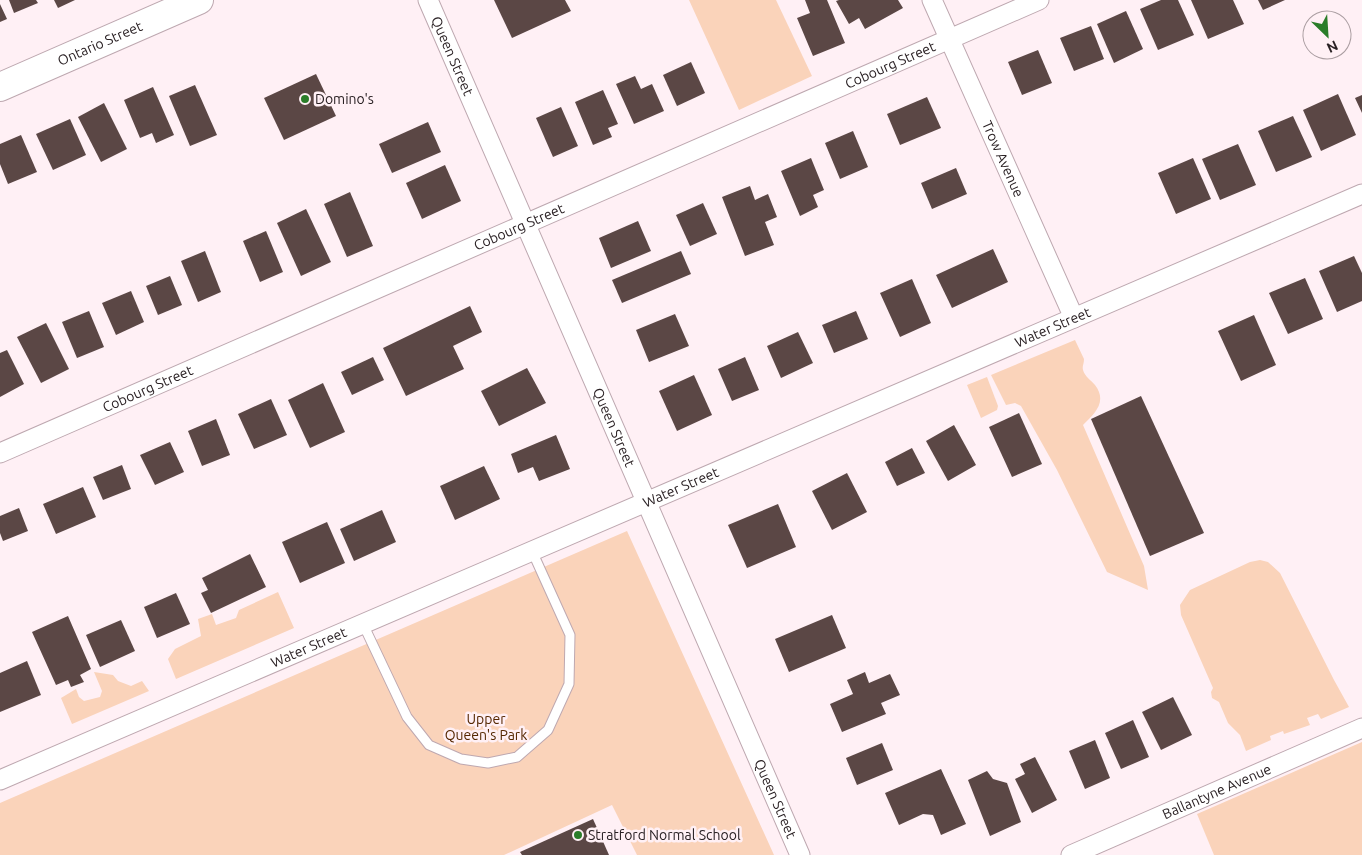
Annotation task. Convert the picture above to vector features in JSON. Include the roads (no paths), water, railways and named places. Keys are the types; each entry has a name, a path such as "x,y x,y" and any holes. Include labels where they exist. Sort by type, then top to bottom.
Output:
{"main road":[{"name":"Ontario Street","path":"0,87 199,0"}],"street":[{"name":"Queen Street","path":"428,0 800,855"},
{"name":"Trow Avenue","path":"932,0 1074,318"},
{"name":"Cobourg Street","path":"0,453 1039,0"},
{"name":"Water Street","path":"0,780 1362,194"},
{"name":"Ballantyne Avenue","path":"1071,855 1362,728"}],"lane":[{"path":"363,624 407,717 429,745 461,759 488,763 517,757 548,730 569,684 570,634 532,551"}],"place":[{"name":"Domino's","path":"305,99"},
{"name":"Stratford Normal School","path":"578,835"}],"park label":[{"name":"Upper Queen's Park","path":"486,728"}]}
